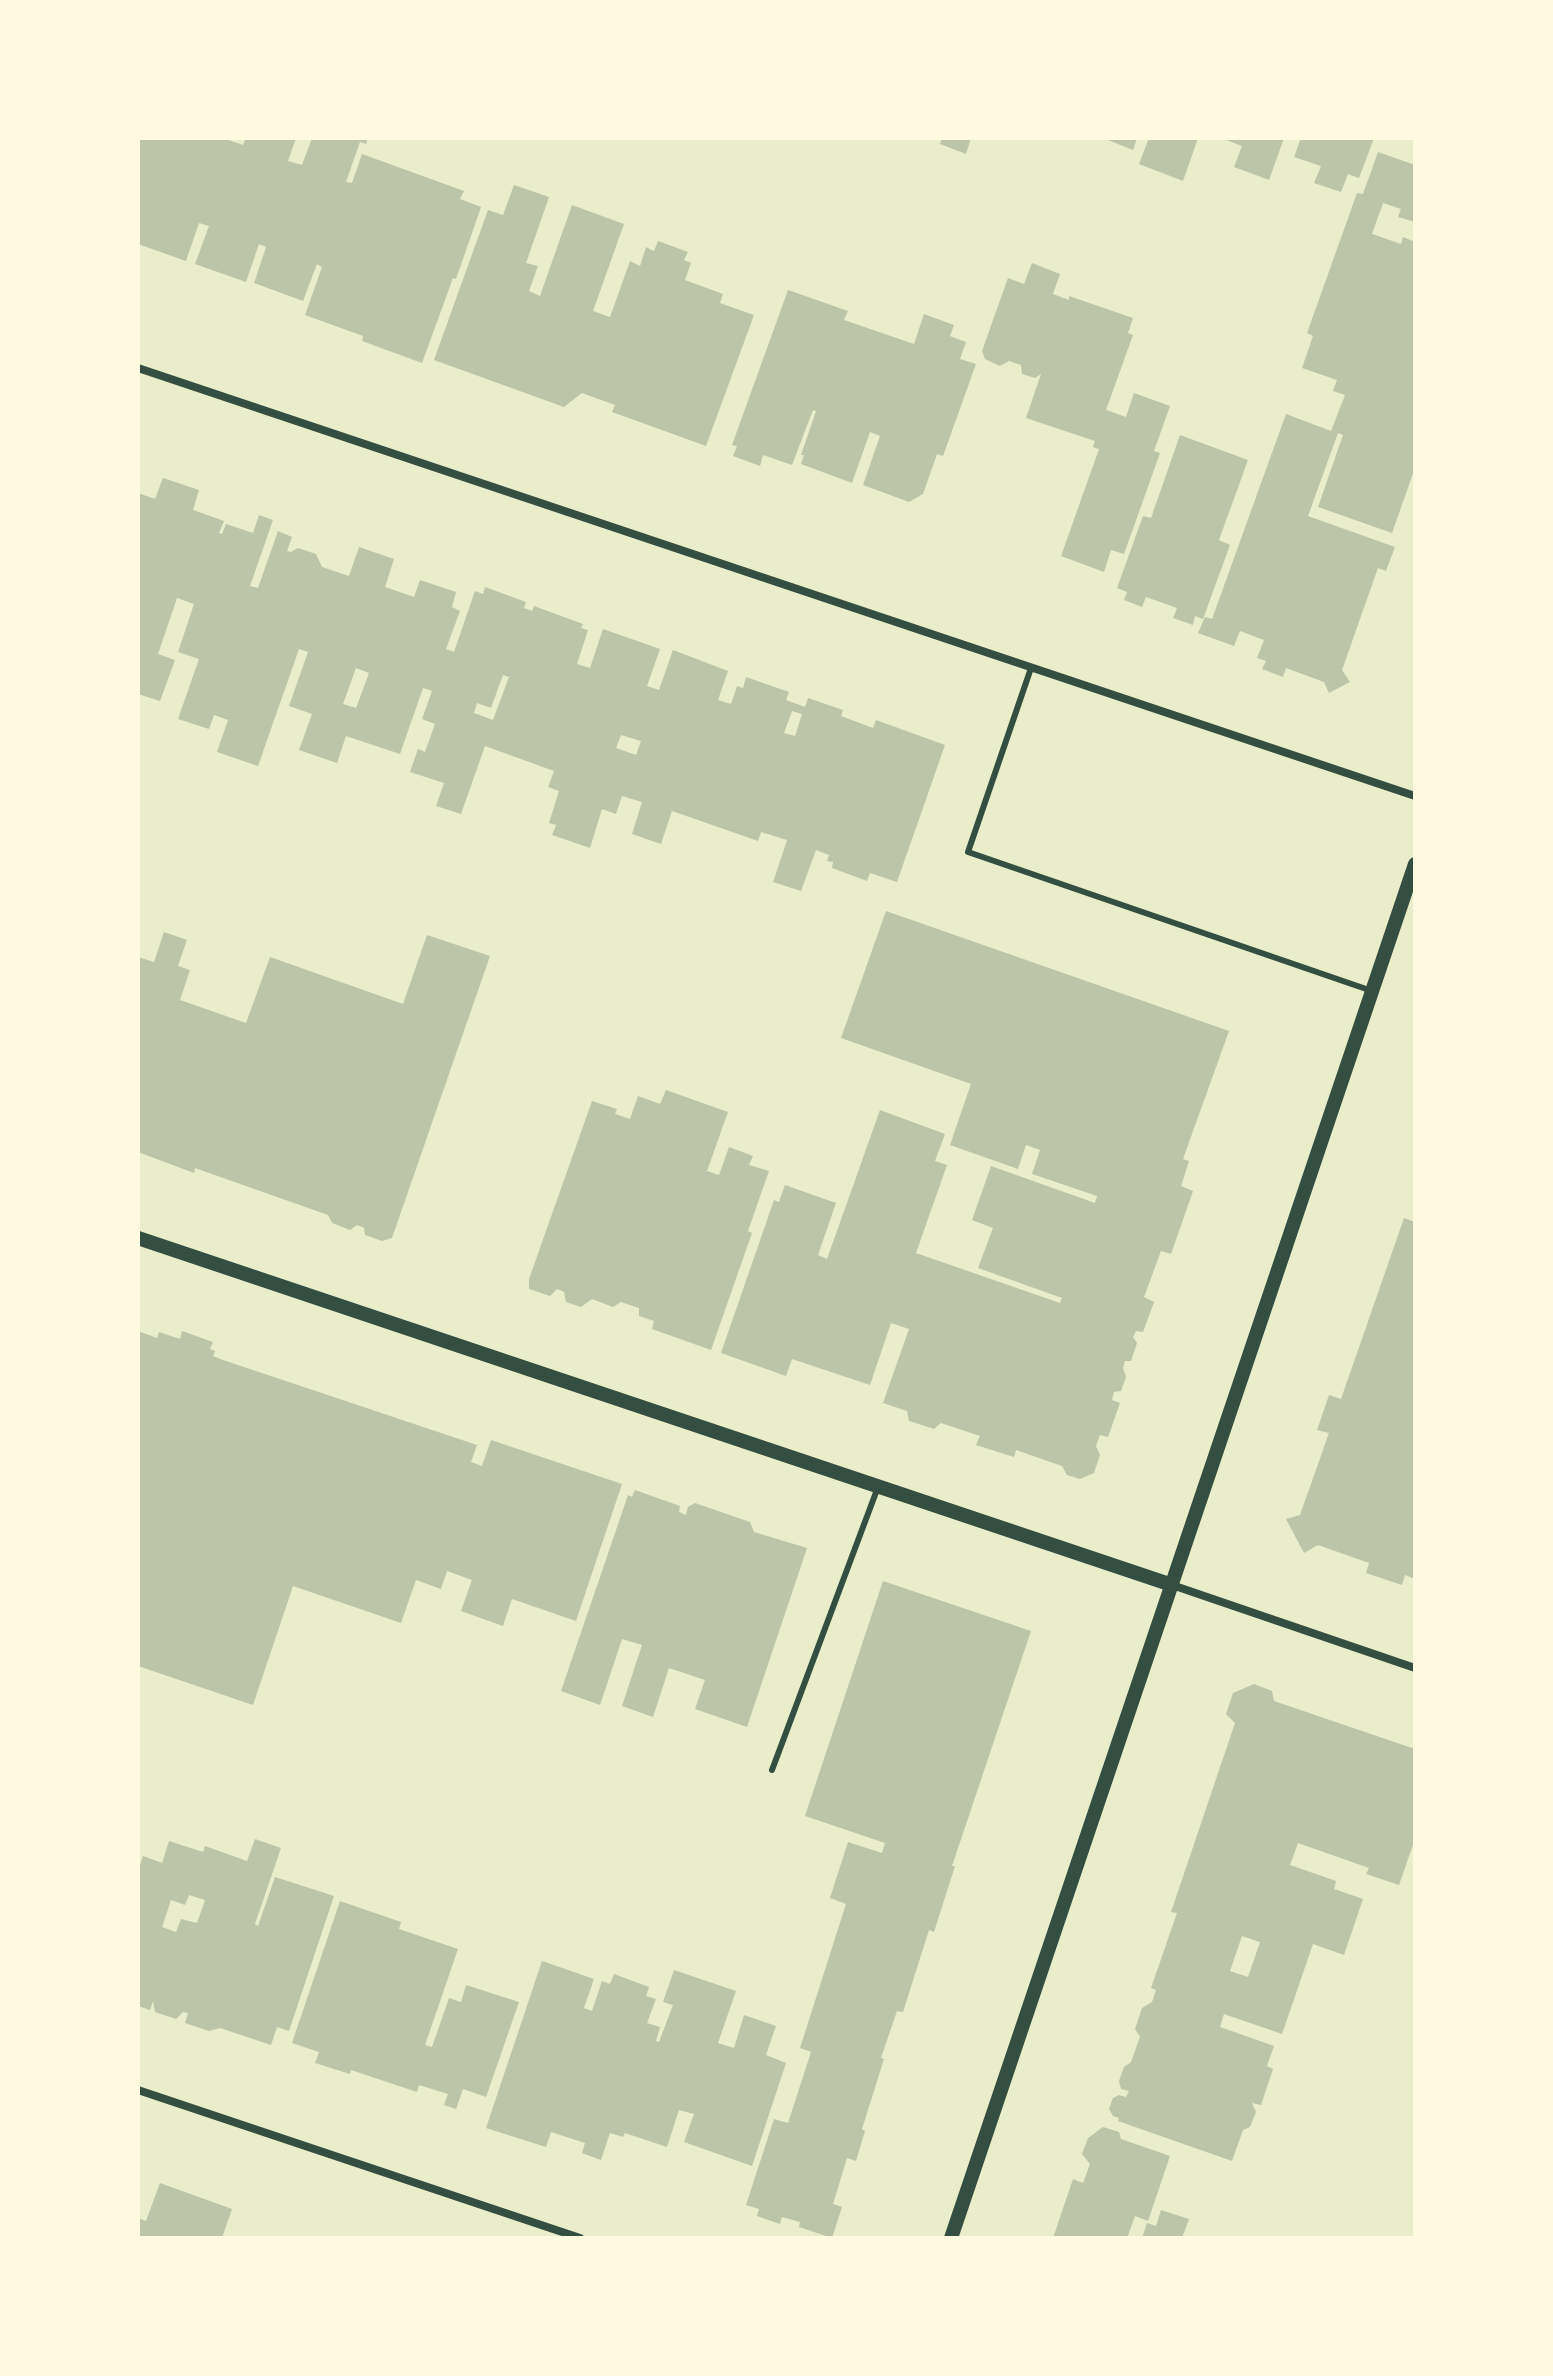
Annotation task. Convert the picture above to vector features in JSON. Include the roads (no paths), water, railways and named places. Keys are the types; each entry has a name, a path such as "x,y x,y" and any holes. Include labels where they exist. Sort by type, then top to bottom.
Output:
{"street":[{"path":"138,368 1415,796"},
{"path":"951,2238 1415,864"},
{"path":"138,1238 1415,1668"},
{"path":"138,2090 580,2238"}],"lane":[{"path":"1031,668 968,852 1372,991"},
{"path":"772,1770 878,1487"}]}
